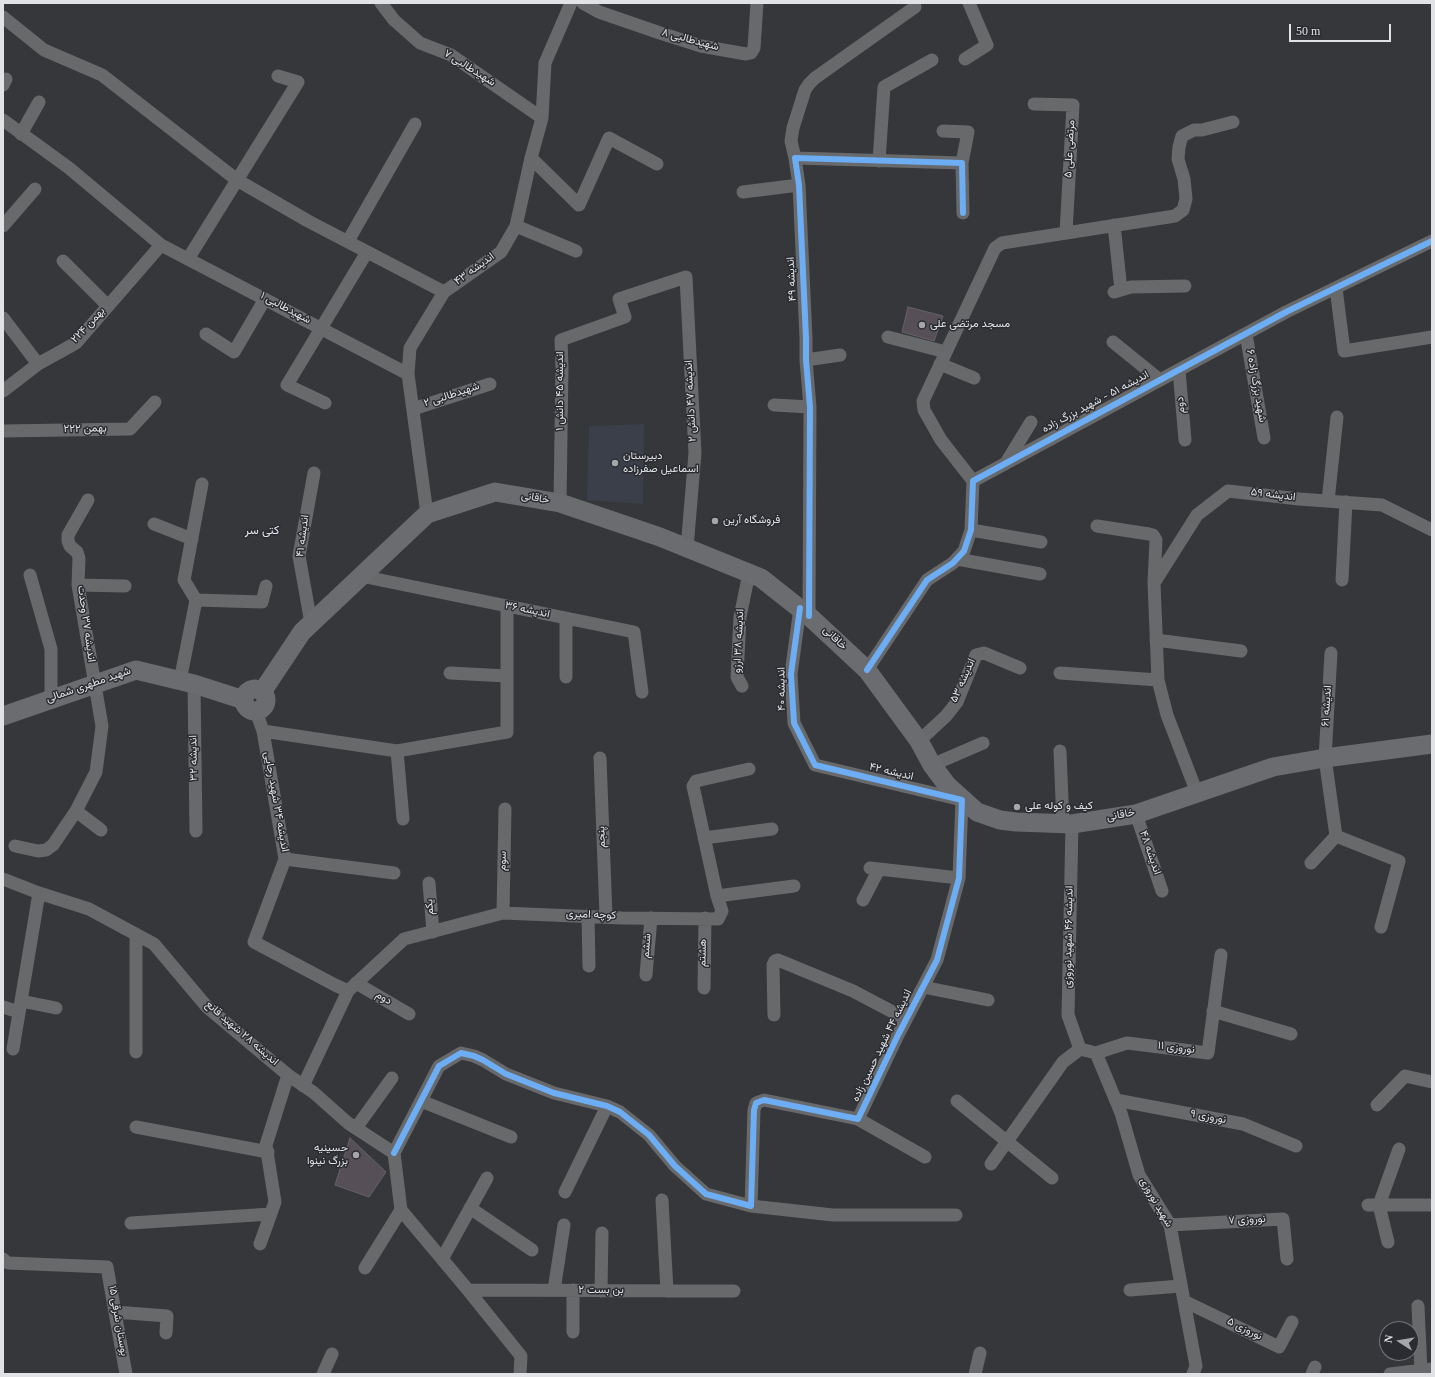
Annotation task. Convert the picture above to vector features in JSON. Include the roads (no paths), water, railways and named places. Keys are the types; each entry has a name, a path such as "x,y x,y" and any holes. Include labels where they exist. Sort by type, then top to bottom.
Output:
{"main road":[{"name":"خاقانی","path":"250,706 246,694 250,690 256,689 262,692 302,632 427,514 495,492 560,503 660,537 761,578 805,612 867,670 919,741 932,765 947,785 977,812 1000,820 1068,824 1136,814 1273,767 1325,758 1432,744"},
{"name":"شهید مطهری شمالی","path":"3,716 136,670 187,683 250,706"}],"street":[{"name":"شهیدطالبی ۷","path":"381,3 394,20 420,43 451,55 542,118"},
{"name":"اندیشه ۴۳","path":"427,514 408,374 410,348 444,292 501,252 516,226 531,158 542,118 545,63 571,3"},
{"name":"شهیدطالبی ۸","path":"583,3 599,12 701,46 746,54 751,53 754,48 758,3"},
{"name":"اندیشه ۴۹","path":"805,612 810,407 806,360 799,185 791,142 793,128 805,90 814,78 915,7 914,3"},
{"path":"965,59 987,45 969,3"},
{"path":"3,17 44,50 102,75 237,180 348,242 444,292"},
{"path":"879,161 884,87 932,60"},
{"path":"188,259 298,82 278,76"},
{"path":"21,134 39,102"},
{"name":"مرتضی علی ۵","path":"1034,104 1073,104 1066,233"},
{"name":"شهیدطالبی ۱","path":"3,120 69,168 161,244 408,374"},
{"path":"867,670 927,580 957,559 964,551 971,530 973,481 941,440 924,410 923,401 995,248 1002,244 1175,216 1183,210 1186,199 1184,179 1178,159 1178,147 1182,136 1194,130 1202,130 1233,122"},
{"path":"348,242 415,124"},
{"path":"943,131 968,132 962,163 963,213"},
{"path":"531,158 579,205 609,138 657,164"},
{"path":"795,158 962,163"},
{"path":"743,192 799,185"},
{"path":"3,226 35,189"},
{"path":"516,226 576,251"},
{"path":"1114,226 1117,291 1131,287 1185,286"},
{"name":"اندیشه ۵۱ - شهید بزرگ زاده","path":"973,481 1286,312 1432,241"},
{"name":"۲۲بهمن ۴","path":"3,391 38,364 76,343 161,244"},
{"path":"324,403 287,386 367,252"},
{"path":"63,261 108,306"},
{"name":"اندیشه ۴۵ دانش ۱","path":"560,503 561,340 625,317 619,299 686,277"},
{"name":"اندیشه ۴۷ دانش ۲","path":"686,277 695,453 687,548"},
{"path":"1336,288 1344,351 1432,337"},
{"path":"206,334 234,352 265,299"},
{"path":"3,318 38,364"},
{"name":"شهید بزرگ زاده ۶","path":"1246,334 1264,438"},
{"path":"888,337 946,352"},
{"path":"1113,342 1160,380"},
{"path":"806,360 840,355"},
{"path":"940,364 974,378"},
{"name":"دوم","path":"1179,370 1185,440"},
{"name":"شهیدطالبی ۲","path":"413,409 490,384"},
{"name":"۲۲بهمن ۲","path":"3,431 130,429 155,402"},
{"path":"774,405 810,407"},
{"path":"1328,501 1337,417"},
{"path":"1006,463 1031,422"},
{"name":"اندیشه ۴۱","path":"311,623 299,556 314,473"},
{"path":"202,484 184,580 196,600 262,602 266,586"},
{"name":"اندیشه ۵۹","path":"1154,583 1196,515 1228,491 1328,501 1382,504 1432,530"},
{"name":"اندیشه ۳۷ وحدت","path":"15,846 38,851 46,850 53,845 76,811 96,772 102,726 78,585 79,558 77,552 70,546 68,541 68,535 88,500"},
{"path":"1342,580 1346,502"},
{"path":"154,524 192,539"},
{"path":"1097,526 1149,534 1153,535 1156,540 1154,583 1158,680 1167,715 1197,793"},
{"path":"971,530 1041,542"},
{"path":"957,559 1040,574"},
{"name":"اندیشه ۳۸ ارزو","path":"742,686 737,676 740,617 749,573"},
{"path":"30,575 51,648 51,699"},
{"name":"اندیشه ۳۶","path":"361,576 634,632 642,692"},
{"path":"78,585 125,586"},
{"name":"اندیشه ۳۲","path":"196,600 187,683 196,831"},
{"path":"263,731 397,752 507,732 508,607"},
{"name":"اندیشه ۴۰","path":"805,612 790,674 794,723 815,765"},
{"path":"566,618 566,677"},
{"path":"1156,640 1241,651"},
{"name":"اندیشه ۵۳","path":"919,741 946,716 958,702 976,655 984,652 1020,668"},
{"name":"اندیشه ۶۱","path":"1331,653 1325,758 1336,836"},
{"path":"450,673 507,676"},
{"path":"1060,673 1158,680"},
{"name":"اندیشه ۳۴ شهید رجایی","path":"250,706 263,731 285,858 254,942 352,987"},
{"path":"932,765 983,743"},
{"name":"اندیشه ۴۶ شهید نوروزی","path":"1060,750 1068,824 1068,1015 1080,1049"},
{"path":"397,752 403,819"},
{"name":"پنجم","path":"600,758 606,916"},
{"name":"اندیشه ۴۲","path":"815,765 962,800"},
{"name":"کوچه امیری","path":"352,987 404,939 503,913 650,918 718,918 722,911 717,896 693,786 696,780 749,769"},
{"name":"اندیشه ۴۴ شهید حسین زاده","path":"751,1206 754,1110 756,1103 764,1100 858,1119 906,1019 937,960 959,878 962,800"},
{"name":"سوم","path":"503,913 505,809"},
{"path":"76,811 101,830"},
{"name":"اندیشه ۴۸","path":"1136,814 1162,891"},
{"path":"704,838 772,829"},
{"path":"1311,863 1336,836 1399,861 1381,926"},
{"path":"285,858 394,873"},
{"path":"863,900 874,869 959,878"},
{"name":"اندیشه ۲۸ شهید قانع","path":"3,880 39,893 89,908 154,944 207,1007 288,1075 313,1092 348,1123 394,1153"},
{"name":"یکم","path":"429,883 433,932"},
{"path":"717,896 794,886"},
{"path":"13,1049 39,893"},
{"path":"588,916 589,966"},
{"name":"ششم","path":"646,975 650,918"},
{"name":"هشتم","path":"704,988 705,918"},
{"path":"136,934 136,1052"},
{"name":"نوروزی ۱۱","path":"1096,1053 1127,1043 1208,1052 1221,955"},
{"path":"774,1015 773,965 775,961 778,960 853,991 906,1019"},
{"path":"303,1086 352,987"},
{"name":"دوم","path":"352,987 409,1014"},
{"path":"923,987 988,1000"},
{"path":"3,1007 20,1006 56,1008"},
{"path":"1213,1011 1291,1034"},
{"path":"991,1164 1063,1062 1080,1049 1096,1053"},
{"path":"520,1374 521,1356 401,1210 394,1153 439,1066 461,1053 474,1056 506,1074 554,1093 607,1106 620,1112 649,1135 675,1166 706,1194 751,1206 833,1215 956,1215"},
{"name":"شهید نوروزی","path":"1096,1053 1121,1113 1139,1175 1170,1225 1196,1366 1193,1374"},
{"path":"260,1244 275,1202 266,1145 288,1075"},
{"path":"1378,1105 1405,1076 1432,1082"},
{"path":"356,1128 392,1078"},
{"name":"نوروزی ۹","path":"1116,1100 1243,1124 1296,1146"},
{"path":"421,1101 511,1137"},
{"path":"957,1101 1052,1178"},
{"path":"565,1192 607,1106"},
{"path":"858,1119 925,1157"},
{"path":"136,1127 268,1152"},
{"path":"1388,1242 1374,1205 1399,1149"},
{"path":"442,1259 487,1178"},
{"path":"662,1200 667,1291"},
{"path":"1374,1205 1432,1205"},
{"path":"470,1208 532,1250"},
{"path":"364,1268 401,1210"},
{"path":"131,1223 271,1214"},
{"name":"نوروزی ۷","path":"1170,1225 1284,1218 1287,1259"},
{"path":"554,1290 564,1225"},
{"path":"601,1291 602,1233"},
{"name":"بوستان شرقی ۱۵","path":"3,1259 8,1263 107,1267 126,1374"},
{"path":"1130,1290 1181,1286"},
{"name":"بن بست ۲","path":"468,1290 734,1291"},
{"path":"573,1290 573,1332"},
{"name":"نوروزی ۵","path":"1184,1301 1279,1347 1292,1322"},
{"path":"1390,1374 1427,1370 1418,1306"},
{"path":"115,1312 167,1316 166,1332"},
{"path":"975,1374 980,1353"},
{"path":"323,1374 332,1354"}],"place":[{"name":"مسجد مرتضی علی","path":"922,325"},
{"name":"دبیرستان اسماعیل صفرزاده","path":"615,463"},
{"name":"فروشگاه آرین","path":"715,521"},
{"name":"کیف و کوله علی","path":"1017,807"},
{"name":"حسینیه بزرگ نینوا","path":"356,1155"}],"district":[{"name":"کتی سر","path":"262,532"}]}
